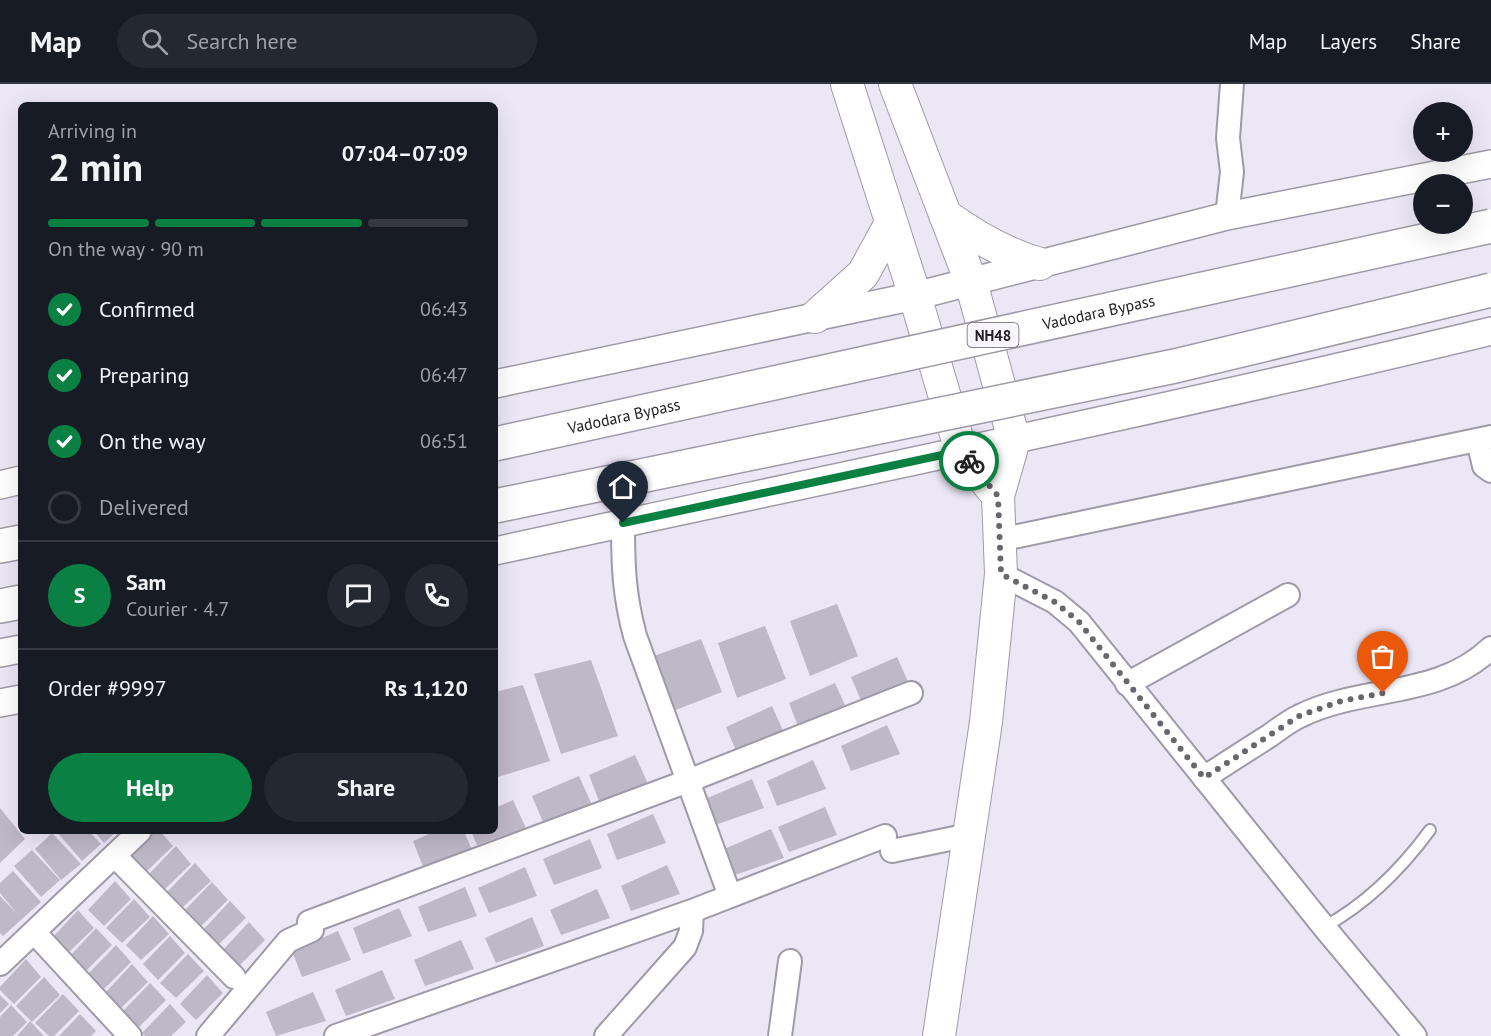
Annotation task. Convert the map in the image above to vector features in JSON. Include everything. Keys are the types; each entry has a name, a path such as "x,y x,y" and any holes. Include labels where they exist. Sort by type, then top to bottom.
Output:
{"highway":[{"name":"Vadodara Bypass","path":"498,443 1491,226"},
{"path":"498,505 1175,366 1491,290"},
{"path":"0,546 18,543"},
{"path":"0,606 18,603"}],"main road":[{"path":"847,84 915,296 961,451 998,496"},
{"path":"896,84 971,282 1014,440 998,496 1001,574 986,722 939,1036"},
{"path":"945,214 969,232 1011,255 1040,264"},
{"path":"815,317 863,274 891,223"}],"street":[{"path":"1227,216 1232,172 1228,138 1232,84"},
{"path":"498,383 915,296 1227,216 1491,164"},
{"path":"498,550 1014,440 1491,331"},
{"path":"999,540 1485,438 1484,466 1491,471"},
{"path":"0,484 18,481"},
{"path":"623,523 623,578 635,636 730,896"},
{"path":"1001,574 1055,602 1079,622 1324,927 1415,1036"},
{"path":"1127,684 1288,595"},
{"path":"1204,778 1299,716 1341,701 1425,684 1450,676 1477,661 1491,648"},
{"path":"0,653 18,650"},
{"path":"208,1036 288,941 310,926 911,693"},
{"path":"0,703 18,700"},
{"path":"0,964 137,834"},
{"path":"336,1036 730,896 889,844 969,835"},
{"path":"115,856 234,977"},
{"path":"606,1036 685,947 691,930 692,911"},
{"path":"34,932 130,1036"},
{"path":"780,1036 790,961"}],"lane":[{"path":"1324,927 1344,916 1399,869 1430,830"}],"building":[{"path":"837,604 858,656 810,676 790,621"},
{"path":"765,626 786,679 737,698 718,643"},
{"path":"701,639 722,692 673,711 654,656"},
{"path":"897,657 910,686 862,703 851,677"},
{"path":"591,660 618,736 561,754 534,674"},
{"path":"835,683 848,712 799,729 789,703"},
{"path":"523,685 550,761 498,777 498,691"},
{"path":"772,706 785,735 737,753 726,727"},
{"path":"887,725 900,754 851,771 841,746"},
{"path":"635,755 648,784 599,801 589,775"},
{"path":"813,760 826,789 777,806 767,781"},
{"path":"579,776 592,805 543,822 532,796"},
{"path":"752,779 764,808 715,825 705,799"},
{"path":"513,800 526,828 477,845 472,834 498,834 498,807"},
{"path":"825,807 837,835 789,852 778,827"},
{"path":"0,808 18,830 18,834 25,839 0,863"},
{"path":"653,814 666,843 617,860 607,834"},
{"path":"771,829 784,858 735,875 724,849"},
{"path":"53,834 81,864 61,880 35,849"},
{"path":"59,834 92,834 101,844 82,861"},
{"path":"96,834 114,834 104,843"},
{"path":"152,834 163,834 173,846 146,872 130,857"},
{"path":"429,834 465,834 472,850 423,867 413,841"},
{"path":"590,839 602,868 554,885 543,859"},
{"path":"176,846 191,864 164,890 148,875"},
{"path":"32,850 60,880 41,897 14,866"},
{"path":"195,863 211,881 183,907 167,892"},
{"path":"667,865 680,894 631,911 621,886"},
{"path":"525,867 537,896 489,913 478,888"},
{"path":"13,871 41,902 3,936 0,933 0,896 18,915 0,893 0,883"},
{"path":"115,881 131,899 104,926 88,910"},
{"path":"212,882 228,900 200,927 184,911"},
{"path":"465,887 477,916 428,932 418,907"},
{"path":"597,889 610,918 561,935 550,910"},
{"path":"134,899 150,917 122,943 106,928"},
{"path":"230,901 246,918 218,945 203,930"},
{"path":"399,908 412,936 363,954 353,928"},
{"path":"78,910 94,928 67,954 51,939"},
{"path":"153,916 169,934 141,960 126,945"},
{"path":"532,917 544,946 496,963 485,938"},
{"path":"249,922 265,940 238,967 222,951"},
{"path":"96,928 112,945 85,972 69,957"},
{"path":"338,931 351,960 302,977 292,951"},
{"path":"170,936 185,953 158,980 143,964"},
{"path":"461,940 474,969 425,986 414,960"},
{"path":"116,945 131,962 104,989 88,974"},
{"path":"188,954 204,971 176,998 160,983"},
{"path":"26,959 41,977 14,1004 0,990 0,987"},
{"path":"132,964 148,982 121,1008 105,993"},
{"path":"382,970 395,999 346,1016 335,990"},
{"path":"207,975 223,993 196,1020 180,1004"},
{"path":"44,977 60,995 32,1022 16,1006"},
{"path":"150,983 166,1000 139,1027 123,1011"},
{"path":"313,992 326,1021 276,1036 266,1012"},
{"path":"63,994 79,1011 54,1036 49,1036 35,1023"},
{"path":"0,995 9,1004 0,1013"},
{"path":"170,1004 186,1022 171,1036 145,1036 142,1033"},
{"path":"11,1005 27,1022 13,1036 0,1036 0,1017"},
{"path":"80,1014 96,1031 91,1036 59,1036"},
{"path":"30,1021 44,1036 17,1036"}],"way so far":[{"path":"969,461 998,496 1001,574 1055,602 1079,622 1204,778 1299,716 1341,701 1383,693"}],"route":[{"path":"623,523 961,451 969,461"}]}
